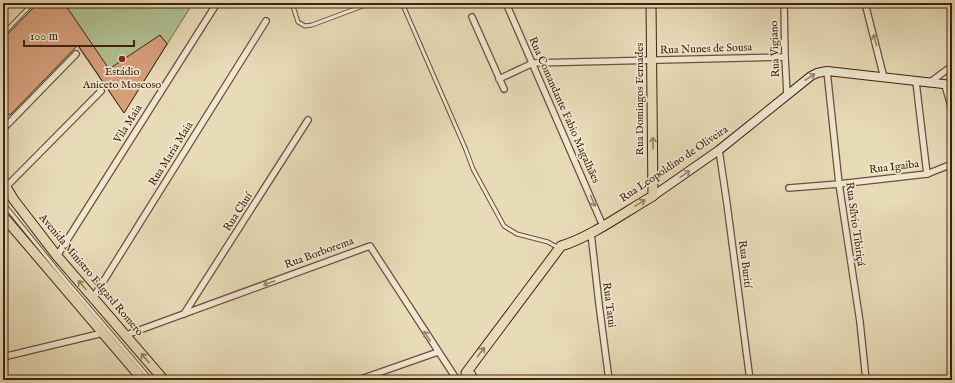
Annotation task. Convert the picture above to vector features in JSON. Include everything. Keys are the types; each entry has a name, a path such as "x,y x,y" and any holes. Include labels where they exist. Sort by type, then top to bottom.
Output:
{"main road":[{"name":"Rua Domingos Fernades","path":"651,3 653,196"},
{"name":"Avenida Ministro Edgard Romero","path":"5,185 28,220 57,256 164,380"},
{"name":"Rua Leopoldino de Oliveira","path":"561,246 570,244 591,233 653,196"},
{"path":"3,216 143,380"},
{"path":"471,378 466,373 561,246"}],"street":[{"name":"Vila Maia","path":"57,256 217,3"},
{"name":"Rua Comandante Fabio Magalhães","path":"506,3 603,226"},
{"name":"Rua Vigiano","path":"784,3 784,57 787,94"},
{"path":"865,3 884,78"},
{"path":"472,17 504,89"},
{"name":"Rua Maria Maia","path":"93,298 266,21"},
{"path":"3,129 76,54"},
{"name":"Rua Nunes de Sousa","path":"533,63 784,57"},
{"path":"499,79 533,63"},
{"path":"928,83 952,66"},
{"name":"Rua Leopoldino de Oliveira","path":"653,196 719,150 787,94 817,73 827,71 949,85"},
{"name":"Rua Sílvio Tibiriçá","path":"827,71 839,184 860,322 866,380"},
{"path":"916,82 927,174"},
{"path":"949,85 952,110"},
{"path":"5,185 101,91"},
{"name":"Rua Chuí","path":"184,314 308,120"},
{"name":"Rua Burití","path":"719,150 750,380"},
{"name":"Rua Igaiba","path":"789,188 927,174 952,164"},
{"name":"Rua Tatui","path":"591,233 609,380"},
{"name":"Rua Borborema","path":"126,335 370,246 456,380"},
{"path":"3,358 103,333"},
{"path":"358,380 438,352"}],"lane":[{"path":"3,34 33,3"},
{"path":"292,3 298,22 305,26 371,3"},
{"path":"402,3 466,150 472,169 504,226 517,234 548,242 555,246 561,246"},
{"path":"3,203 63,277 151,380"}],"green space":[{"name":"Estádio Aniceto Moscoso","path":"48,3 193,3 124,113"}],"building":[{"path":"38,3 64,3 109,69 160,35 167,44 124,113 78,45 10,115 8,114 3,119 3,39"}],"place":[{"name":"Estádio Aniceto Moscoso","path":"122,59"}]}
